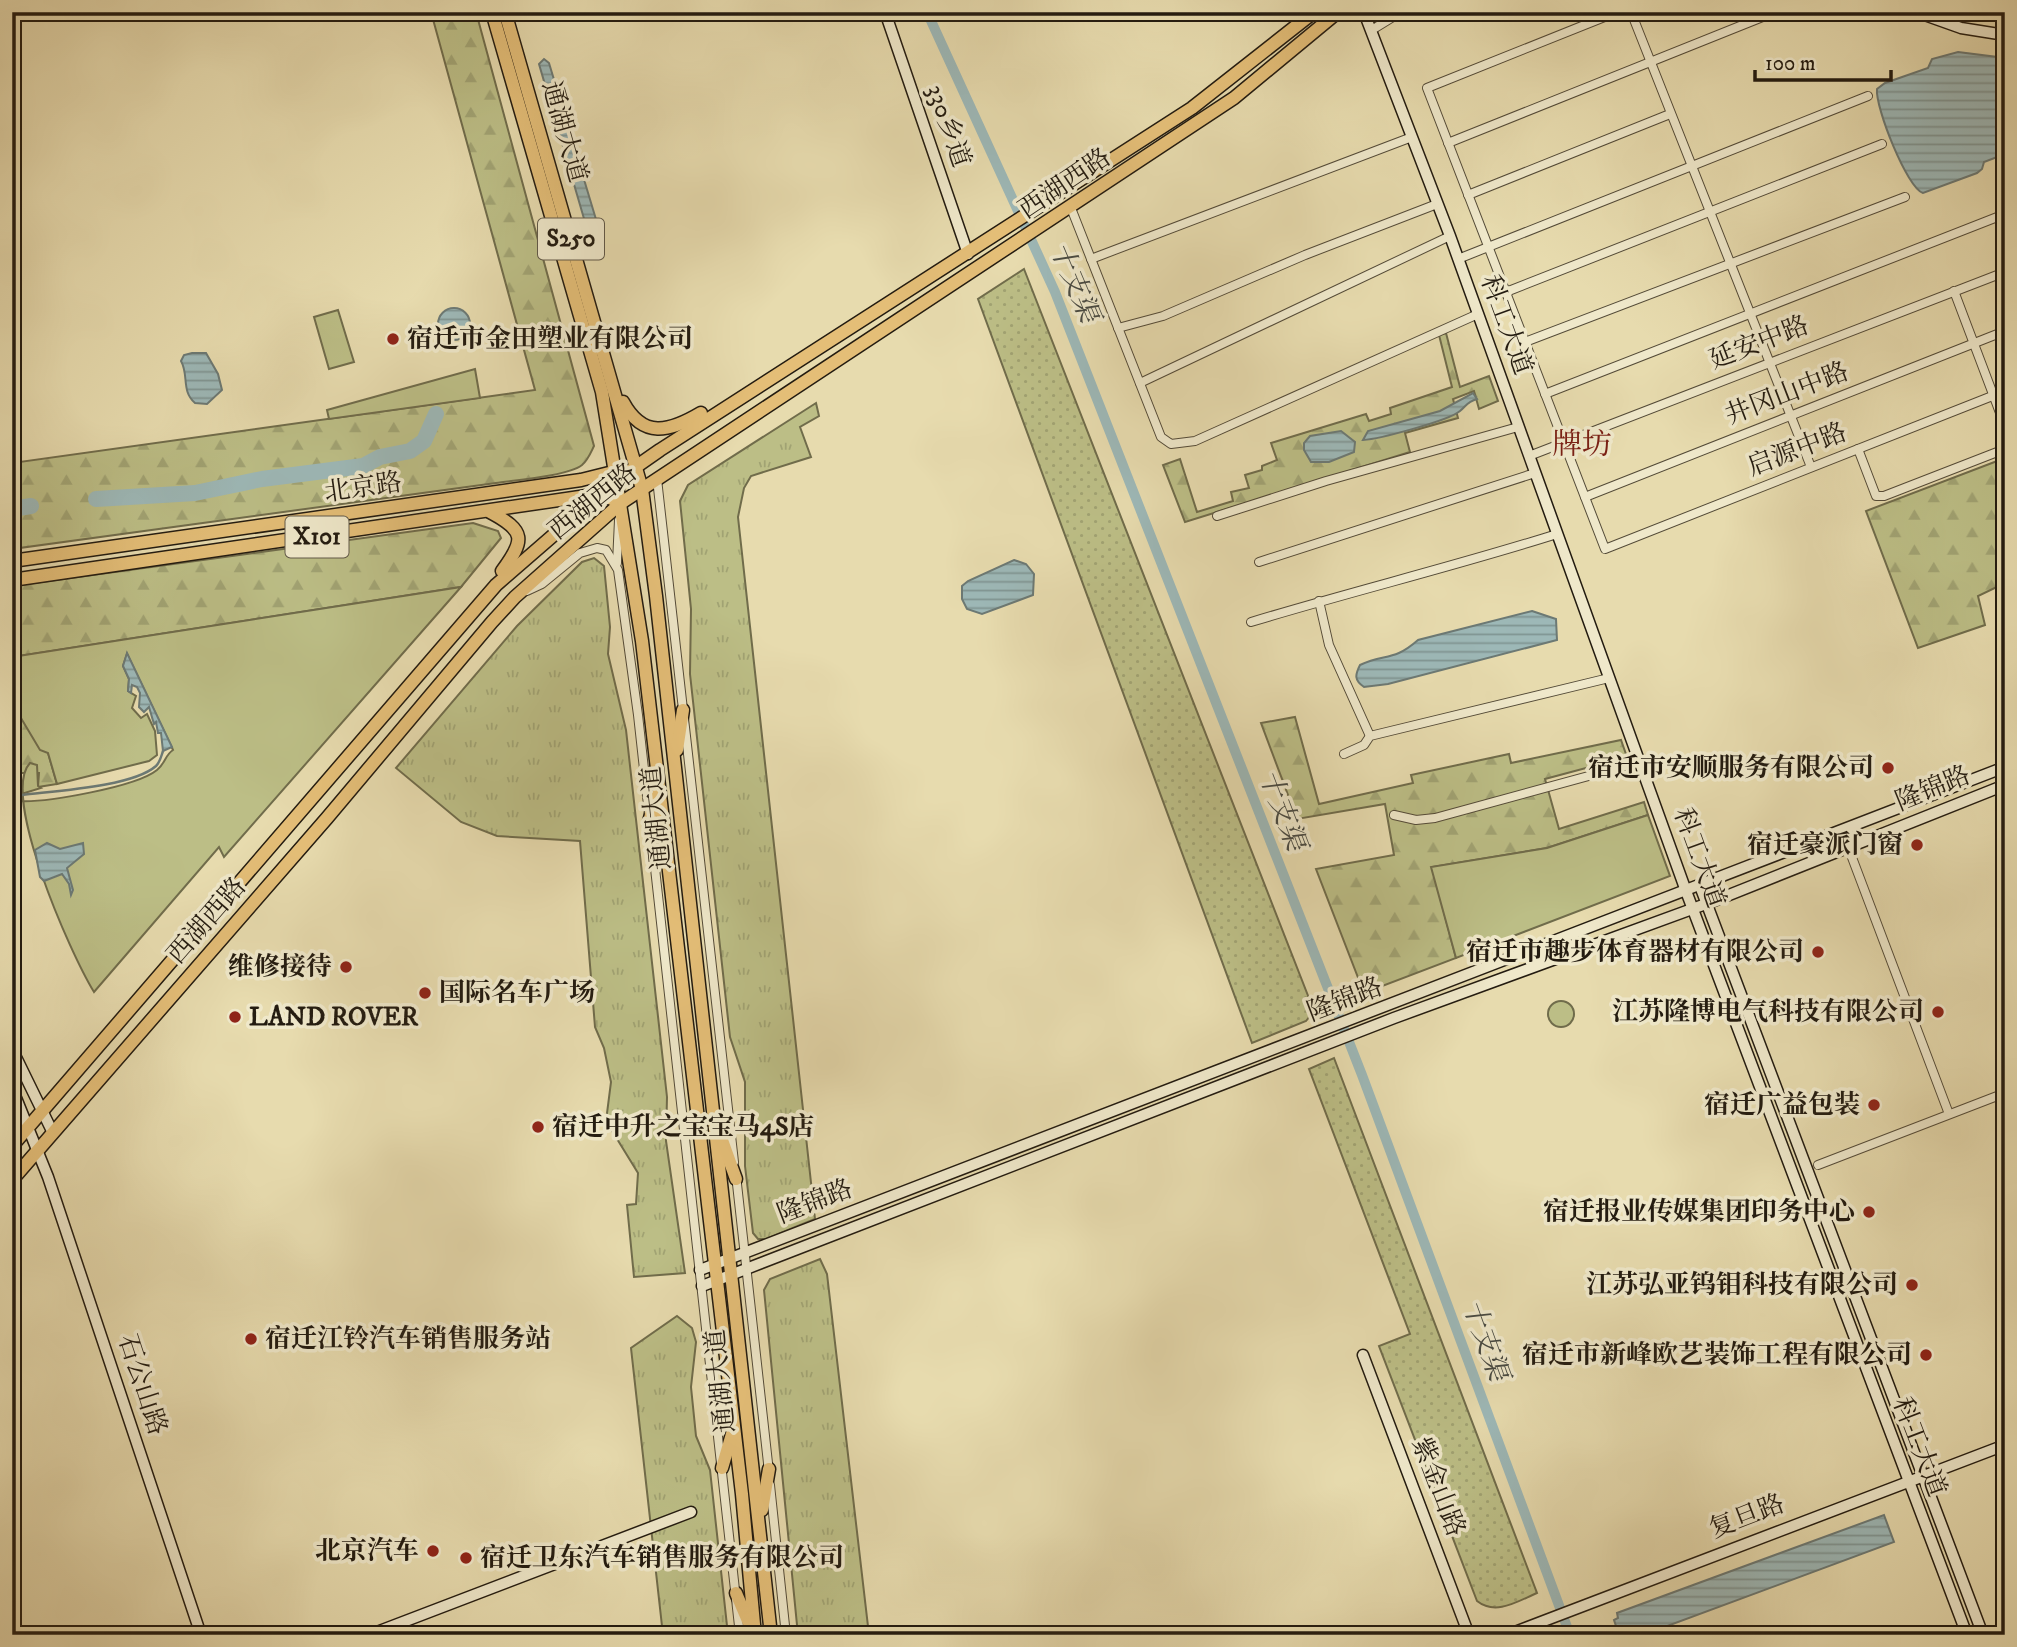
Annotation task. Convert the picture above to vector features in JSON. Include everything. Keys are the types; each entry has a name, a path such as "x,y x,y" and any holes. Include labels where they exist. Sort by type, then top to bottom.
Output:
{"main road":[{"name":"通湖大道","path":"492,12 602,391 621,503 642,641 734,1427 754,1635"},
{"name":"通湖大道","path":"505,12 642,489 771,1635"},
{"name":"西湖西路","path":"12,1146 510,570 600,494 616,475 635,466 968,254 1192,108 1314,12"},
{"name":"西湖西路","path":"12,1180 515,597 621,503 1058,217 1234,98 1338,12"},
{"path":"614,385 636,422 657,429 670,429 770,371 802,358"},
{"name":"北京路","path":"12,561 616,475"},
{"name":"北京路","path":"12,580 600,494"},
{"path":"600,494 621,503"},
{"path":"489,512 507,521 520,539 520,545 490,593"},
{"path":"675,768 683,710"},
{"path":"649,822 658,785"},
{"path":"715,1122 736,1179"},
{"path":"722,1468 734,1427"},
{"path":"760,1528 769,1469"},
{"path":"736,1593 754,1635"}],"street":[{"name":"330乡道","path":"885,12 968,254"},
{"path":"1375,28 1401,12"},
{"path":"1585,497 1427,88 1617,12"},
{"path":"1631,12 1811,467"},
{"path":"1448,143 1775,12"},
{"path":"1916,12 1961,28 2005,35"},
{"name":"科工大道","path":"1365,15 1450,236 1686,891 1967,1635"},
{"path":"1458,259 1868,96"},
{"path":"1468,195 1670,114"},
{"path":"1091,259 1412,137"},
{"path":"1506,292 1882,144"},
{"path":"1525,342 1905,197"},
{"path":"1118,328 1163,316 1305,255 1437,204"},
{"path":"1071,208 1161,437 1171,444 1180,445 1478,314"},
{"path":"1545,394 2005,214"},
{"path":"1140,383 1450,236"},
{"name":"延安中路","path":"1529,456 2005,272"},
{"path":"1954,291 2005,426"},
{"name":"井冈山中路","path":"1585,497 2005,331"},
{"name":"启源中路","path":"1585,497 1605,550 2005,391"},
{"path":"1217,516 1326,481 1518,427"},
{"path":"1858,449 1876,496 1884,496 2005,449"},
{"path":"1259,562 1535,473"},
{"path":"657,479 786,1635"},
{"path":"621,503 615,547 649,822 740,1635"},
{"path":"1251,622 1319,601 1443,570 1557,534"},
{"path":"515,597 542,584 589,549 606,550 618,570"},
{"path":"1319,601 1329,645 1370,736"},
{"path":"1344,754 1364,745 1370,736 1609,678"},
{"path":"1394,815 1416,820 1435,818 1640,762"},
{"name":"隆锦路","path":"700,1270 1301,1041 2005,767"},
{"name":"隆锦路","path":"702,1286 1394,1018 1693,909 2005,785"},
{"path":"1842,831 1949,1114"},
{"name":"科工大道","path":"1700,886 1983,1635"},
{"path":"12,1049 53,1133"},
{"name":"石公山路","path":"12,1088 38,1149 201,1635"},
{"path":"1818,1165 2005,1093"},
{"name":"紫金山路","path":"1363,1355 1469,1635"},
{"name":"复旦路","path":"1507,1635 2005,1445"},
{"path":"369,1635 692,1516 387,1635"}],"green space":[{"path":"431,12 476,12 594,446 586,461 575,469 541,477 12,549 12,463 535,390"},
{"path":"1024,269 1314,1011 1306,1021 1252,1043 978,299"},
{"path":"338,310 354,362 329,369 314,317"},
{"path":"1446,333 1460,387 1489,376 1498,401 1479,409 1474,391 1453,399 1458,418 1405,433 1410,452 1185,522 1163,465 1180,459 1197,512 1233,501 1231,492 1249,488 1245,475 1262,470 1262,466 1277,460 1271,443 1366,414 1369,421 1391,414 1390,408 1452,387 1439,335"},
{"path":"475,369 480,398 329,419 327,410"},
{"path":"816,403 819,416 800,427 811,457 751,476 744,488 738,517 815,1219 766,1239 758,1239 753,1233 745,1166 745,1082 730,1037 690,674 691,609 680,501 688,485"},
{"path":"2005,458 2005,583 1978,596 1985,625 1918,648 1866,511"},
{"path":"473,523 498,531 501,538 461,587 12,657 12,586"},
{"path":"594,558 604,566 610,627 608,654 626,730 667,1097 666,1141 685,1273 634,1277 627,1205 636,1204 638,1173 606,1121 611,1082 604,1048 595,1027 580,841 497,836 461,822 396,768 517,626 582,562"},
{"path":"461,587 224,857 219,847 94,992 55,911 31,839 24,801 68,797 130,782 157,770 173,750 127,654 123,666 129,679 128,691 136,696 132,708 141,718 147,714 155,731 157,755 149,761 57,784 48,753 40,750 12,703 12,657"},
{"path":"12,703 48,753 57,784 38,787 39,773 17,773 12,784 12,762 17,760 13,739 21,737 19,725 12,721"},
{"path":"1295,717 1319,804 1413,783 1411,775 1509,754 1511,763 1621,740 1627,757 1545,779 1559,829 1644,802 1648,815 1547,848 1432,867 1456,958 1364,993 1316,869 1394,855 1385,804 1297,819 1261,723"},
{"path":"30,763 37,765 38,786 41,788 24,793 23,780"},
{"path":"24,793 24,801 18,801 18,795"},
{"path":"1648,815 1670,876 1456,958 1431,867 1547,848"},
{"path":"1561,1001 1570,1005 1574,1014 1570,1023 1561,1027 1552,1023 1548,1014 1552,1005"},
{"path":"1334,1058 1537,1593 1507,1606 1492,1607 1477,1601 1379,1346 1410,1334 1309,1069"},
{"path":"820,1259 827,1274 869,1635 798,1635 764,1290 770,1279"},
{"path":"677,1316 692,1328 696,1342 691,1387 696,1436 710,1470 728,1635 663,1635 631,1348"}],"water":[{"path":"1958,52 2005,58 2005,154 1984,162 1977,173 1923,193 1916,188 1893,146 1881,112 1877,89 1885,83 1928,68 1932,59"},
{"path":"544,59 549,63 604,246 600,258 594,253 539,64"},
{"path":"454,308 465,313 470,324 465,335 454,340 443,335 438,324 443,313"},
{"path":"206,353 218,374 222,390 207,404 195,403 188,393 181,361 184,355"},
{"path":"1473,393 1477,399 1442,420 1363,440 1368,431 1440,411"},
{"path":"1341,431 1355,442 1354,452 1329,462 1311,462 1304,450 1304,443 1310,436"},
{"path":"1014,560 1026,564 1034,574 1033,595 982,614 967,609 962,599 962,586"},
{"path":"1532,611 1556,619 1557,640 1388,684 1364,687 1357,680 1360,665 1402,652 1418,640"},
{"path":"127,653 172,747 163,751 161,733 158,733 149,707 144,712 139,707 140,693 137,687 132,685 131,693 128,691 129,679 123,666"},
{"path":"47,843 60,849 83,843 84,854 67,868 73,890 71,895 69,884 62,874 44,881 40,877 35,850"},
{"path":"1884,1515 1894,1542 1643,1635 1619,1635 1614,1620 1618,1618 1617,1613"}],"waterway":[{"name":"十支渠","path":"927,12 1055,292 1362,1075 1570,1635"},
{"path":"96,499 195,493 262,479 363,466 380,457 410,451 424,441 436,414"},
{"path":"12,509 31,506"},
{"path":"22,795 92,787 129,779 156,766 163,751"}],"place":[{"name":"宿迁市金田塑业有限公司","path":"393,339"},
{"name":"宿迁市安顺服务有限公司","path":"1888,768"},
{"name":"宿迁豪派门窗","path":"1917,845"},
{"name":"宿迁市趣步体育器材有限公司","path":"1818,952"},
{"name":"维修接待","path":"346,967"},
{"name":"国际名车广场","path":"425,993"},
{"name":"江苏隆博电气科技有限公司","path":"1938,1012"},
{"name":"LAND ROVER","path":"235,1017"},
{"name":"宿迁广益包装","path":"1874,1105"},
{"name":"宿迁中升之宝宝马4S店","path":"538,1127"},
{"name":"宿迁报业传媒集团印务中心","path":"1869,1212"},
{"name":"江苏弘亚钨钼科技有限公司","path":"1912,1285"},
{"name":"宿迁江铃汽车销售服务站","path":"251,1339"},
{"name":"宿迁市新峰欧艺装饰工程有限公司","path":"1926,1355"},
{"name":"北京汽车","path":"433,1551"},
{"name":"宿迁卫东汽车销售服务有限公司","path":"466,1558"}],"district":[{"name":"牌坊","path":"1582,445"}]}
